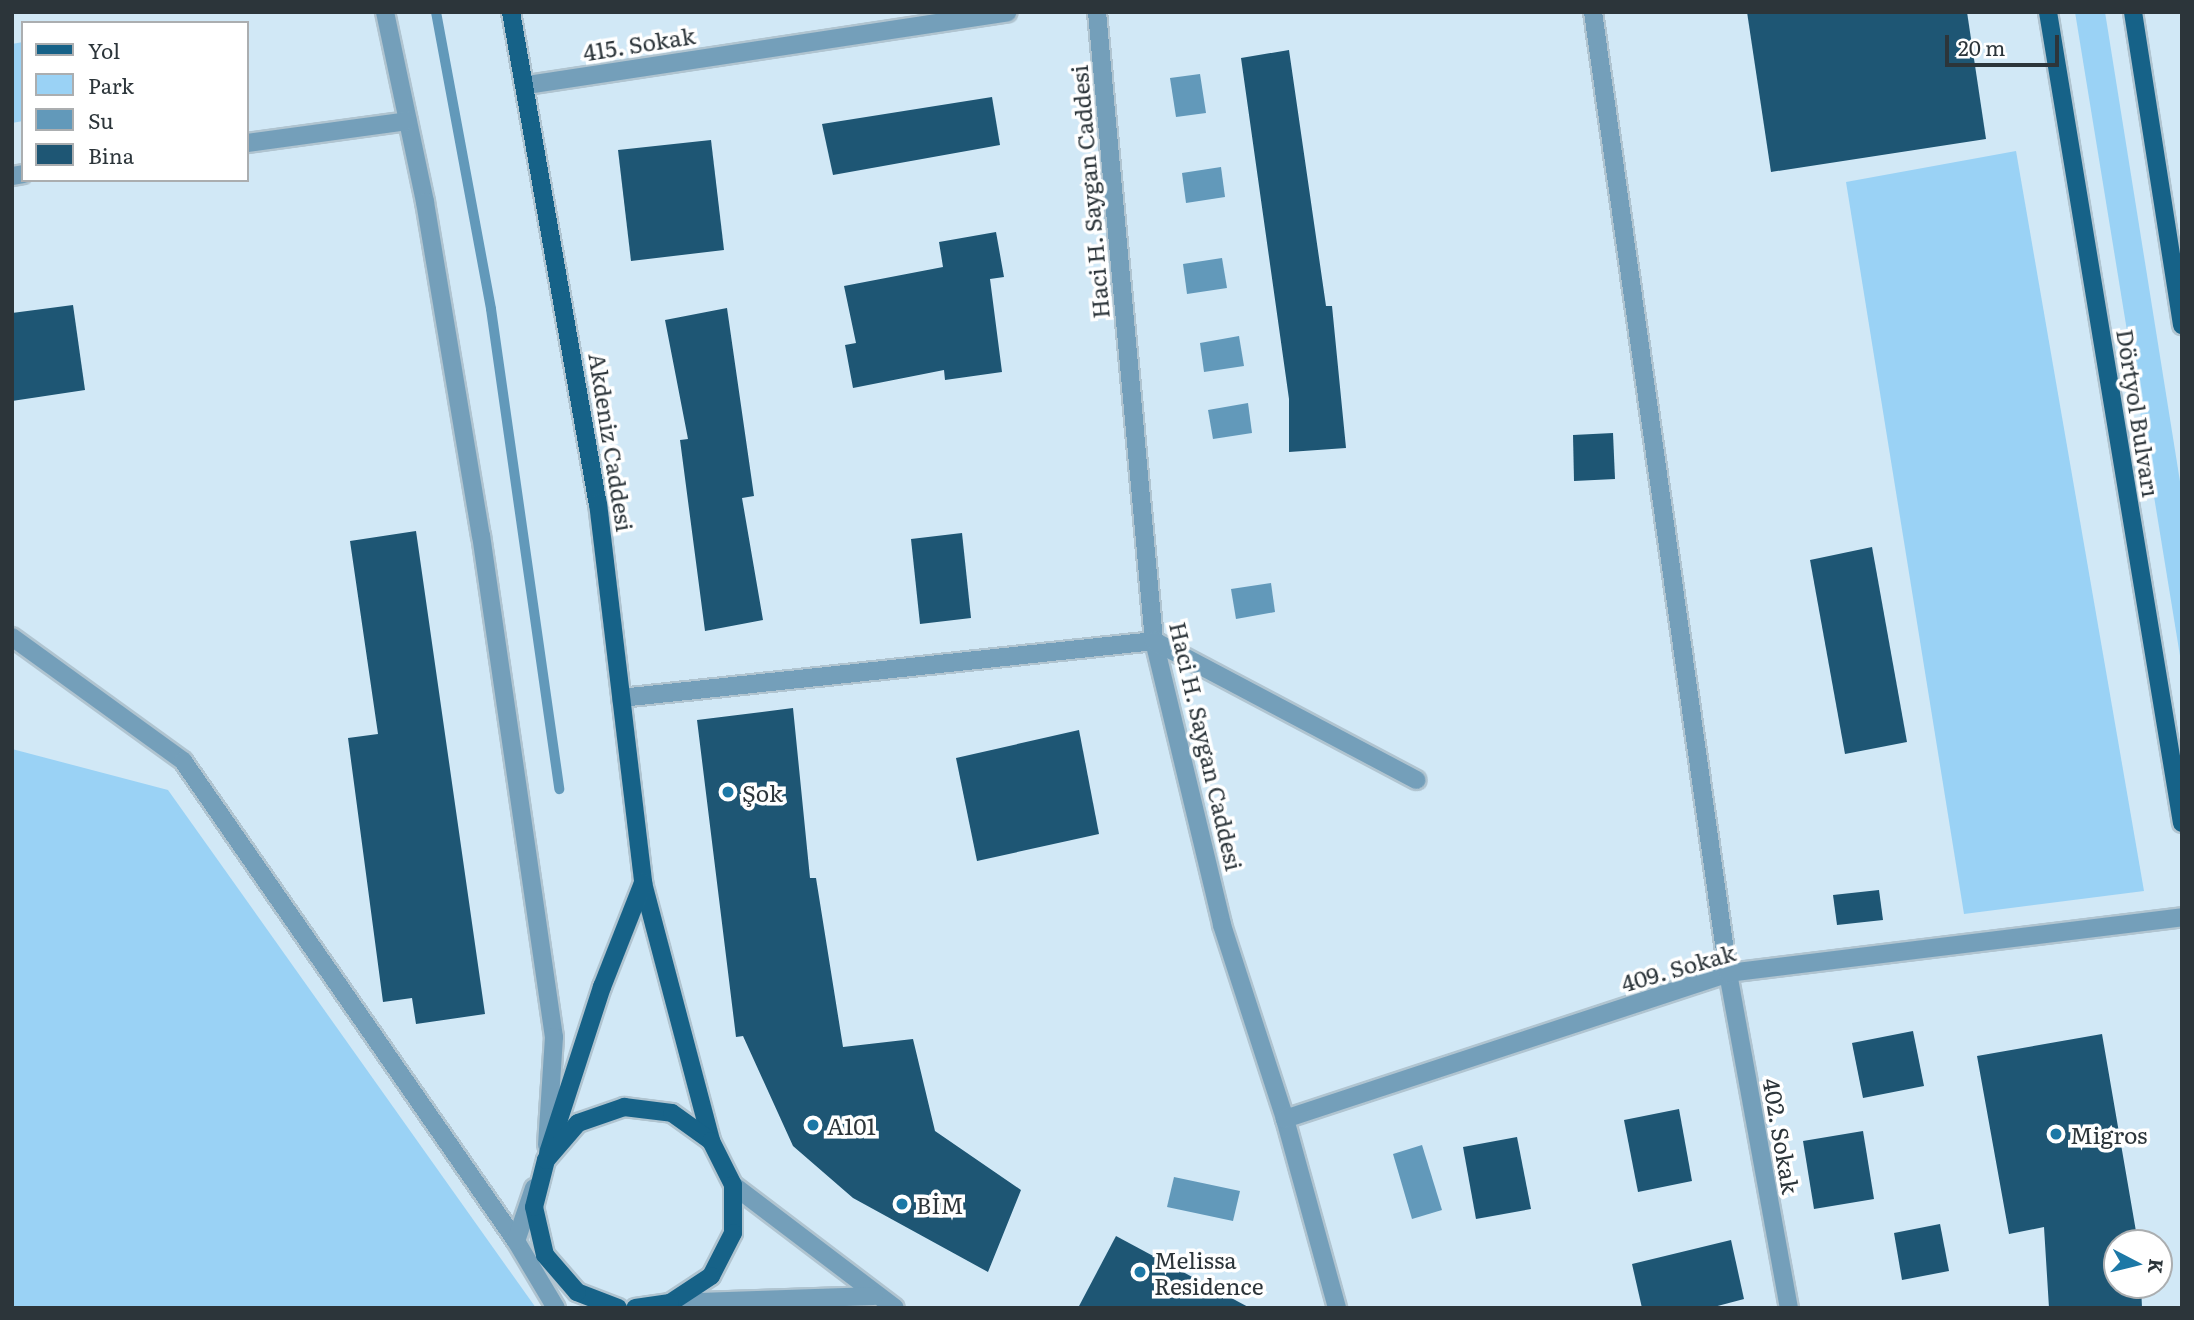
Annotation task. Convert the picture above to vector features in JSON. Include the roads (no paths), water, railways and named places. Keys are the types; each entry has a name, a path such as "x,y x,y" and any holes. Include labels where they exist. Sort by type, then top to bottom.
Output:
{"main road":[{"name":"Akdeniz Caddesi","path":"511,12 527,85 598,503 643,883 711,1141 733,1185"},
{"name":"Dörtyol Bulvarı","path":"2048,12 2182,823"},
{"path":"2133,12 2182,325"},
{"path":"618,1308 576,1292 545,1255 534,1207 570,1076 643,883"},
{"path":"546,1160 578,1124 624,1107 672,1113 711,1141"},
{"path":"635,1308 670,1304 711,1276 733,1233 733,1185"}],"street":[{"path":"385,12 408,121 478,522 554,1037 546,1160 516,1241"},
{"name":"415. Sokak","path":"527,85 1007,12"},
{"name":"Haci H. Saygan Caddesi","path":"1097,12 1154,641 1222,925 1285,1119 1337,1308"},
{"name":"402. Sokak","path":"1593,12 1728,974 1789,1308"},
{"path":"248,143 408,121"},
{"path":"12,637 183,761 516,1241 556,1308"},
{"path":"621,698 1154,641 1417,780"},
{"name":"409. Sokak","path":"1285,1119 1728,974 2182,917"},
{"path":"733,1185 874,1296 895,1308"},
{"path":"670,1304 874,1296"}],"water":[{"path":"1200,74 1206,113 1176,117 1170,78"},
{"path":"1221,167 1225,197 1186,203 1182,173"},
{"path":"1222,258 1227,288 1187,294 1183,264"},
{"path":"1239,336 1244,366 1204,372 1200,343"},
{"path":"1248,403 1252,433 1213,439 1208,410"},
{"path":"1271,583 1275,612 1236,619 1231,589"},
{"path":"1422,1145 1442,1210 1412,1219 1393,1154"},
{"path":"1174,1177 1240,1191 1233,1221 1167,1207"}],"waterway":[{"path":"436,12 491,309 559,789"}],"place":[{"name":"Şok","path":"728,792"},
{"name":"A101","path":"813,1125"},
{"name":"Migros","path":"2056,1134"},
{"name":"BİM","path":"902,1204"},
{"name":"Melissa Residence","path":"1140,1272"}]}
